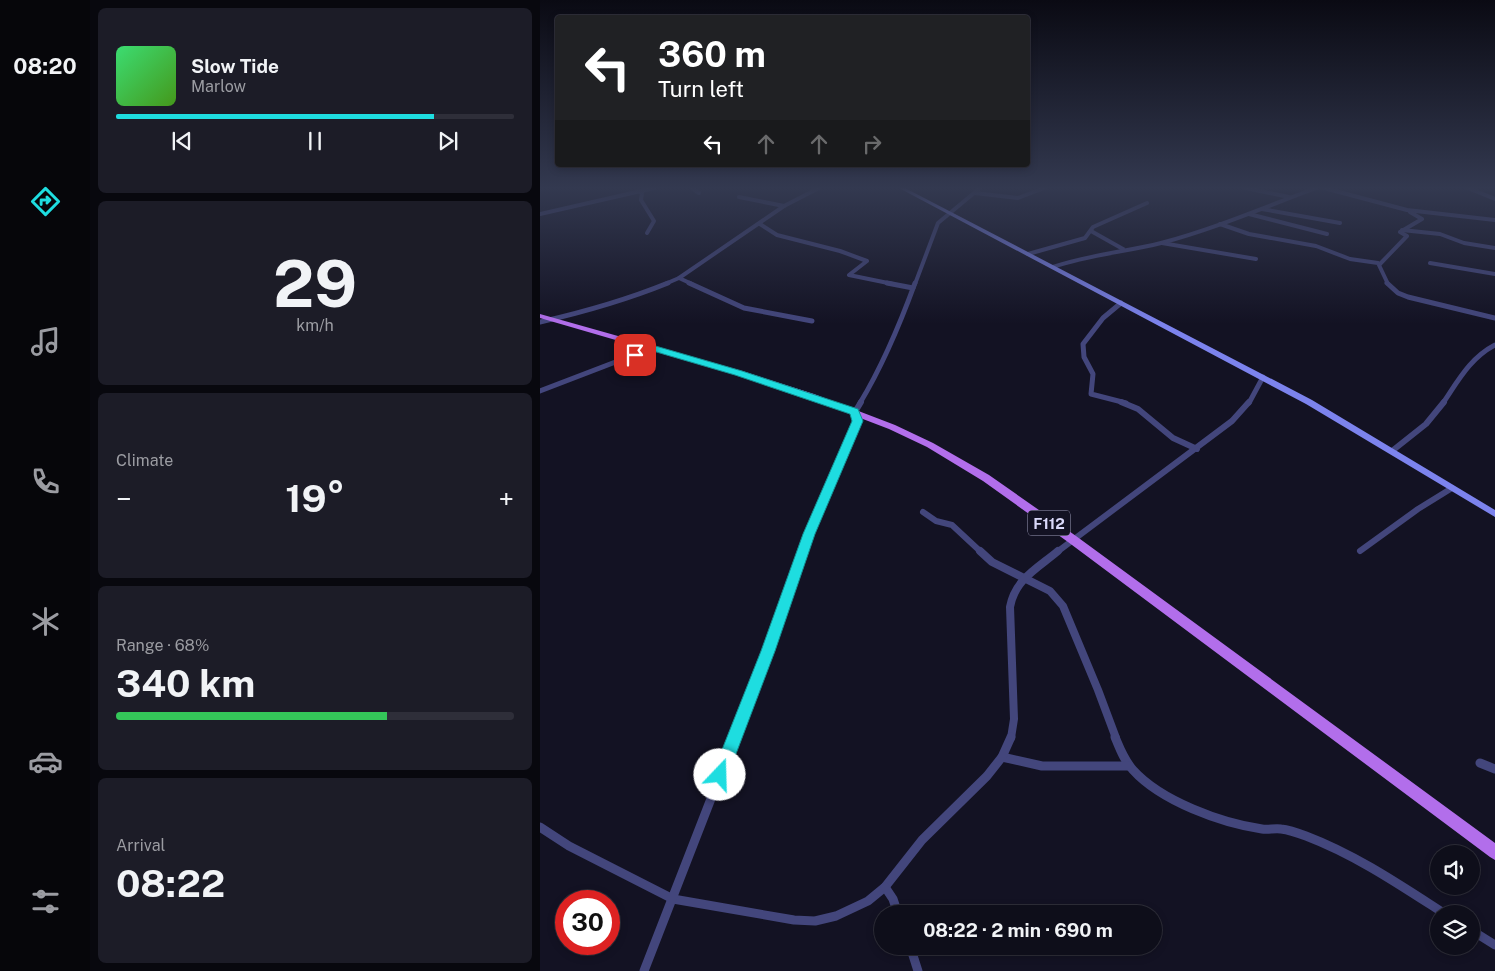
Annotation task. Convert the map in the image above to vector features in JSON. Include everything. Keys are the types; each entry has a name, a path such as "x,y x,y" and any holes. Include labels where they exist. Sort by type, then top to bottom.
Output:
{"main road":[{"path":"989,233 1309,402 1495,514"},
{"name":"F112","path":"540,316 748,376 855,412 930,445 970,468 1072,538 1495,852"}],"street":[{"path":"540,322 554,320 636,296 679,278 717,250 745,233"},
{"path":"774,233 840,251 867,261 849,275 914,288"},
{"path":"644,971 768,651 809,534 857,421 855,412 876,377 914,288 934,233"},
{"path":"1028,254 1085,238 1089,233"},
{"path":"1095,233 1123,249"},
{"path":"1053,267 1071,260 1161,243 1191,233"},
{"path":"1251,233 1307,243 1350,259 1380,264"},
{"path":"1380,264 1405,239 1407,236 1402,233"},
{"path":"1433,233 1464,243 1495,248"},
{"path":"1161,243 1256,259"},
{"path":"1430,263 1495,274"},
{"path":"1380,264 1387,282 1399,293 1419,301 1453,306 1495,318"},
{"path":"679,278 744,308 812,321"},
{"path":"1121,303 1103,318 1083,344 1084,357 1093,374 1091,394 1126,403 1138,409 1173,438 1197,449"},
{"path":"1392,451 1410,439 1435,414 1472,360 1495,345"},
{"path":"540,391 652,348"},
{"path":"540,827 569,846 673,899 794,920 816,921 836,916 868,901 886,887 922,840 987,776 1002,757 1011,739 1014,719 1010,607 1012,595 1018,584 1072,538 1103,518 1164,470 1197,449 1232,421 1248,404 1263,377"},
{"path":"1360,551 1418,509 1452,488"},
{"path":"923,512 936,521 952,525 992,562 1050,591 1063,606 1098,690 1115,740 1128,766 1139,777 1158,790 1189,806 1263,830 1283,829 1345,853 1430,905"},
{"path":"1002,757 1042,766 1128,766"},
{"path":"1480,763 1495,769"},
{"path":"886,887 895,905"},
{"path":"1480,936 1495,945"},
{"path":"913,955 918,971"}],"route":[{"path":"635,355 652,348 739,373 855,412 857,421 809,534 768,651 720,775"}]}
